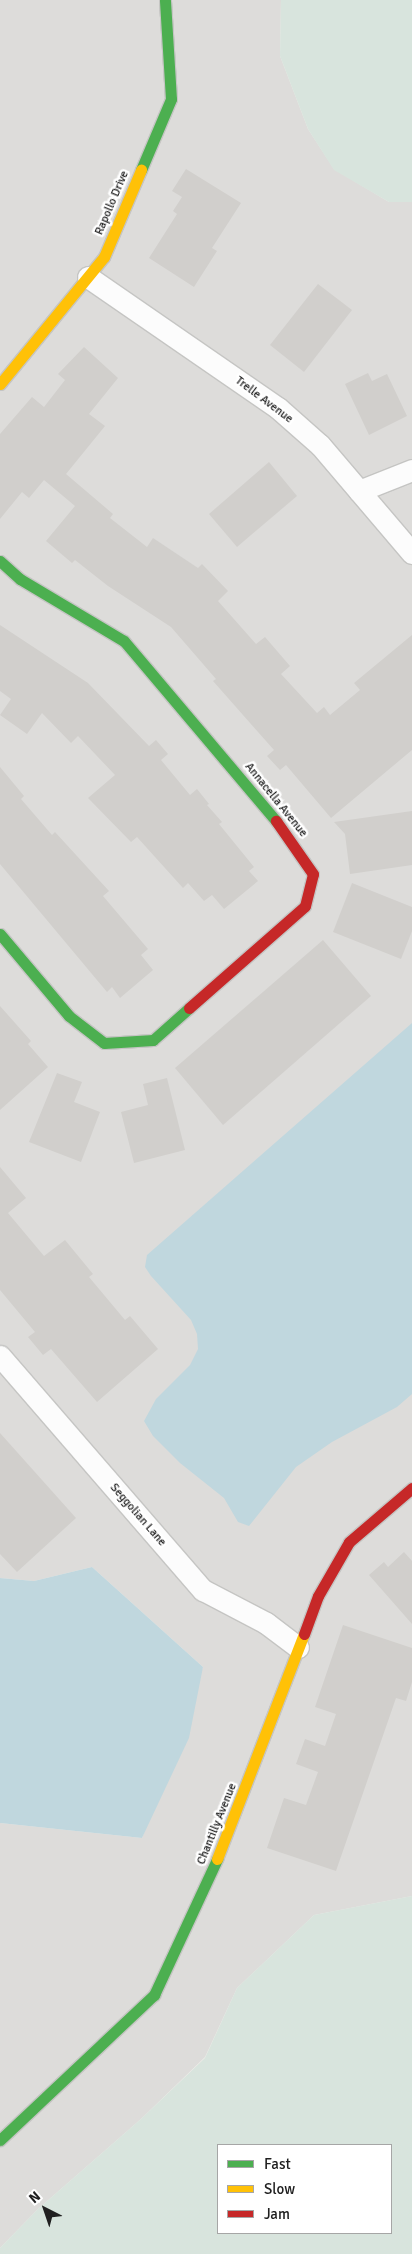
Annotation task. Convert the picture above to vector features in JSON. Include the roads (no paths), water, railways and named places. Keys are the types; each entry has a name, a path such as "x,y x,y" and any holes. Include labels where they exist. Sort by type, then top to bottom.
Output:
{"street":[{"name":"Rapollo Drive","path":"0,384 104,257 171,99 165,0"},
{"name":"Trelle Avenue","path":"88,277 278,408 320,445 412,553"},
{"path":"359,492 412,470"},
{"name":"Annacella Avenue","path":"0,561 20,579 124,641 293,841 313,874 305,906 153,1040 104,1043 69,1016 0,934"},
{"name":"Seggolian Lane","path":"0,1356 203,1590 266,1623 298,1647"},
{"name":"Chantilly Avenue","path":"0,2140 154,1995 230,1832 318,1596 349,1542 412,1488"}],"water":[{"path":"412,1023 412,1394 397,1407 332,1442 296,1467 249,1526 238,1522 224,1498 180,1463 153,1436 144,1421 156,1399 190,1365 198,1349 197,1334 191,1320 151,1276 145,1267 147,1255"},
{"path":"92,1567 203,1667 189,1738 142,1838 0,1823 0,1578 34,1581"}]}
